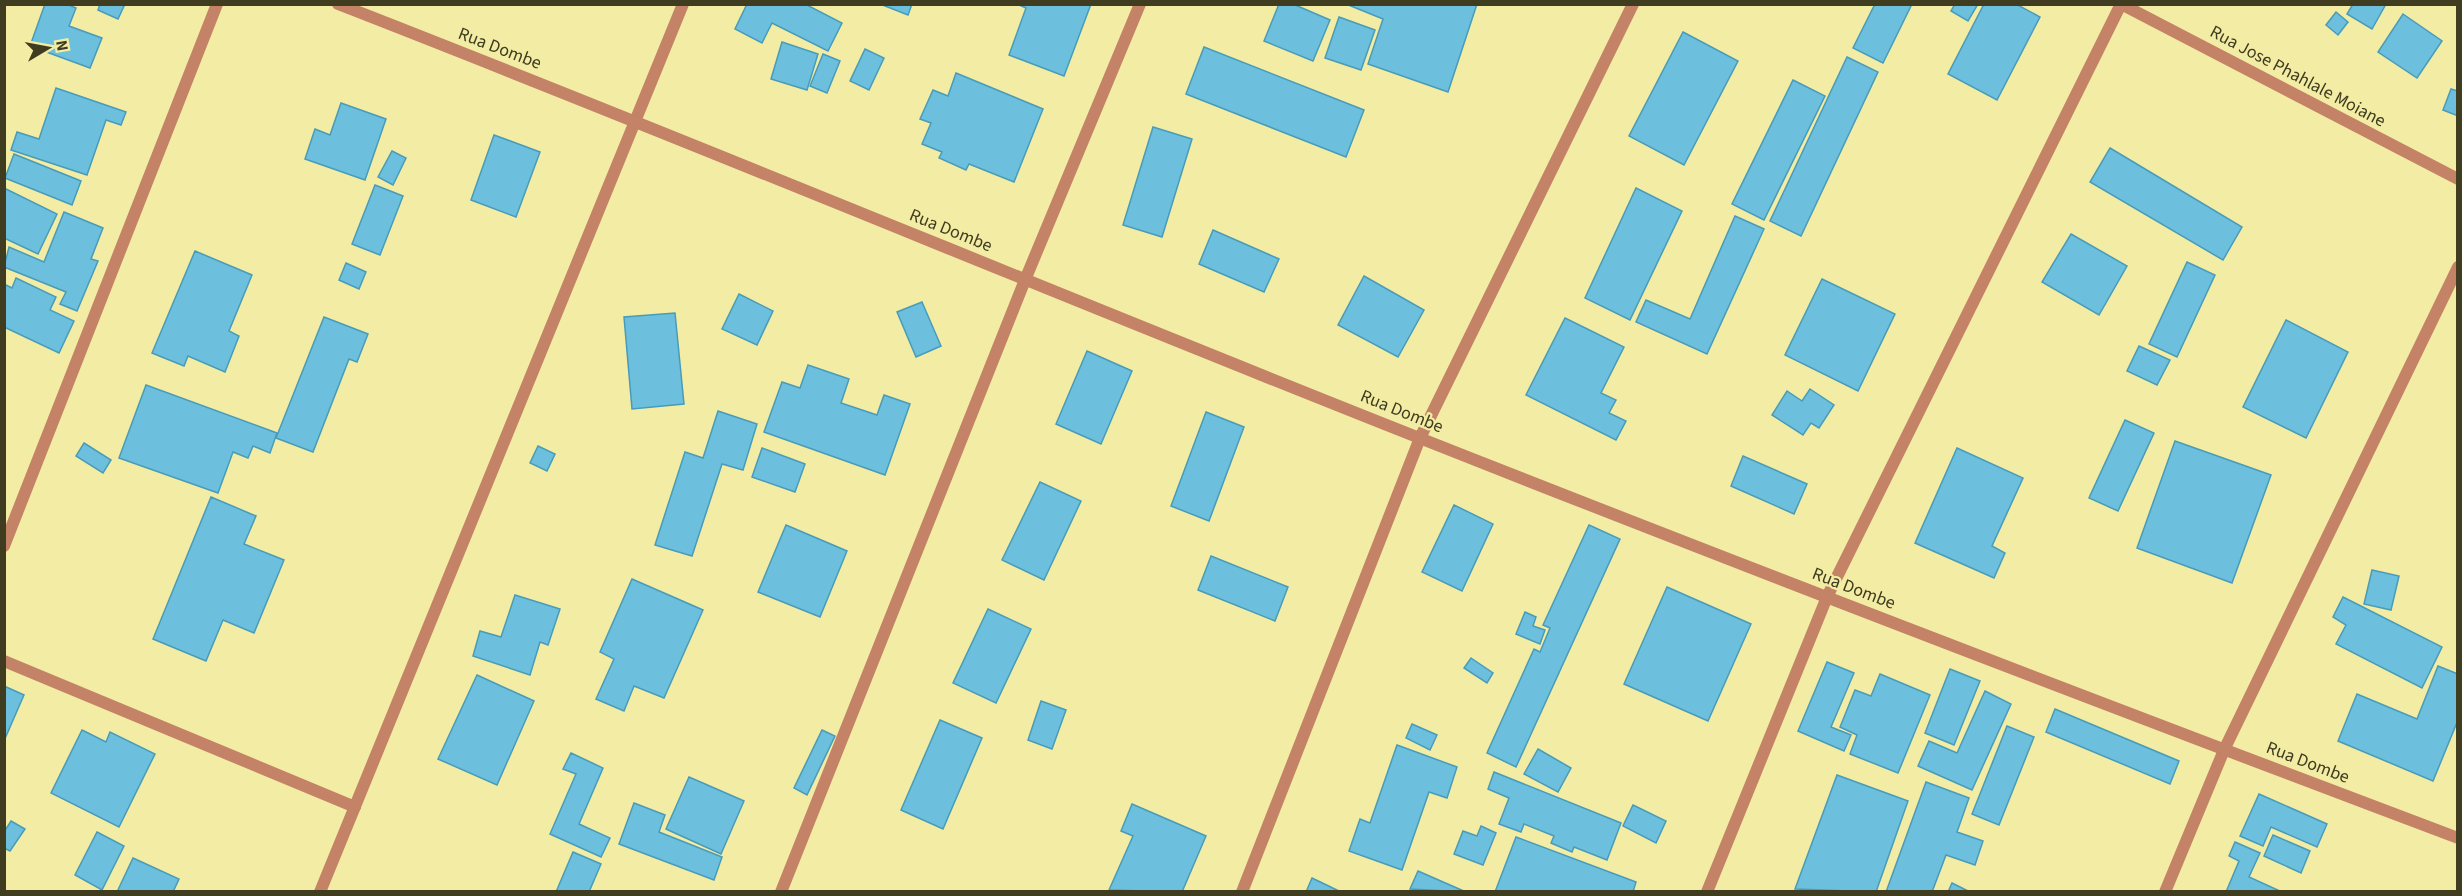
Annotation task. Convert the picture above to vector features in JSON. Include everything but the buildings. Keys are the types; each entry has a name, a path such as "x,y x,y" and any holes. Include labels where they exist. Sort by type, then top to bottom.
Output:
{"street":[{"path":"4,546 218,4"},
{"name":"Rua Dombe","path":"338,4 635,120 1025,280 1420,438 1827,597 2457,838"},
{"path":"321,891 683,4"},
{"path":"781,891 1025,280 1140,4"},
{"path":"1242,891 1420,438 1634,4"},
{"path":"1707,891 1827,597 2121,4"},
{"name":"Rua Jose Phahlale Moiane","path":"2121,4 2457,179"},
{"path":"2165,891 2224,750 2457,267"},
{"path":"4,661 355,807"}]}
